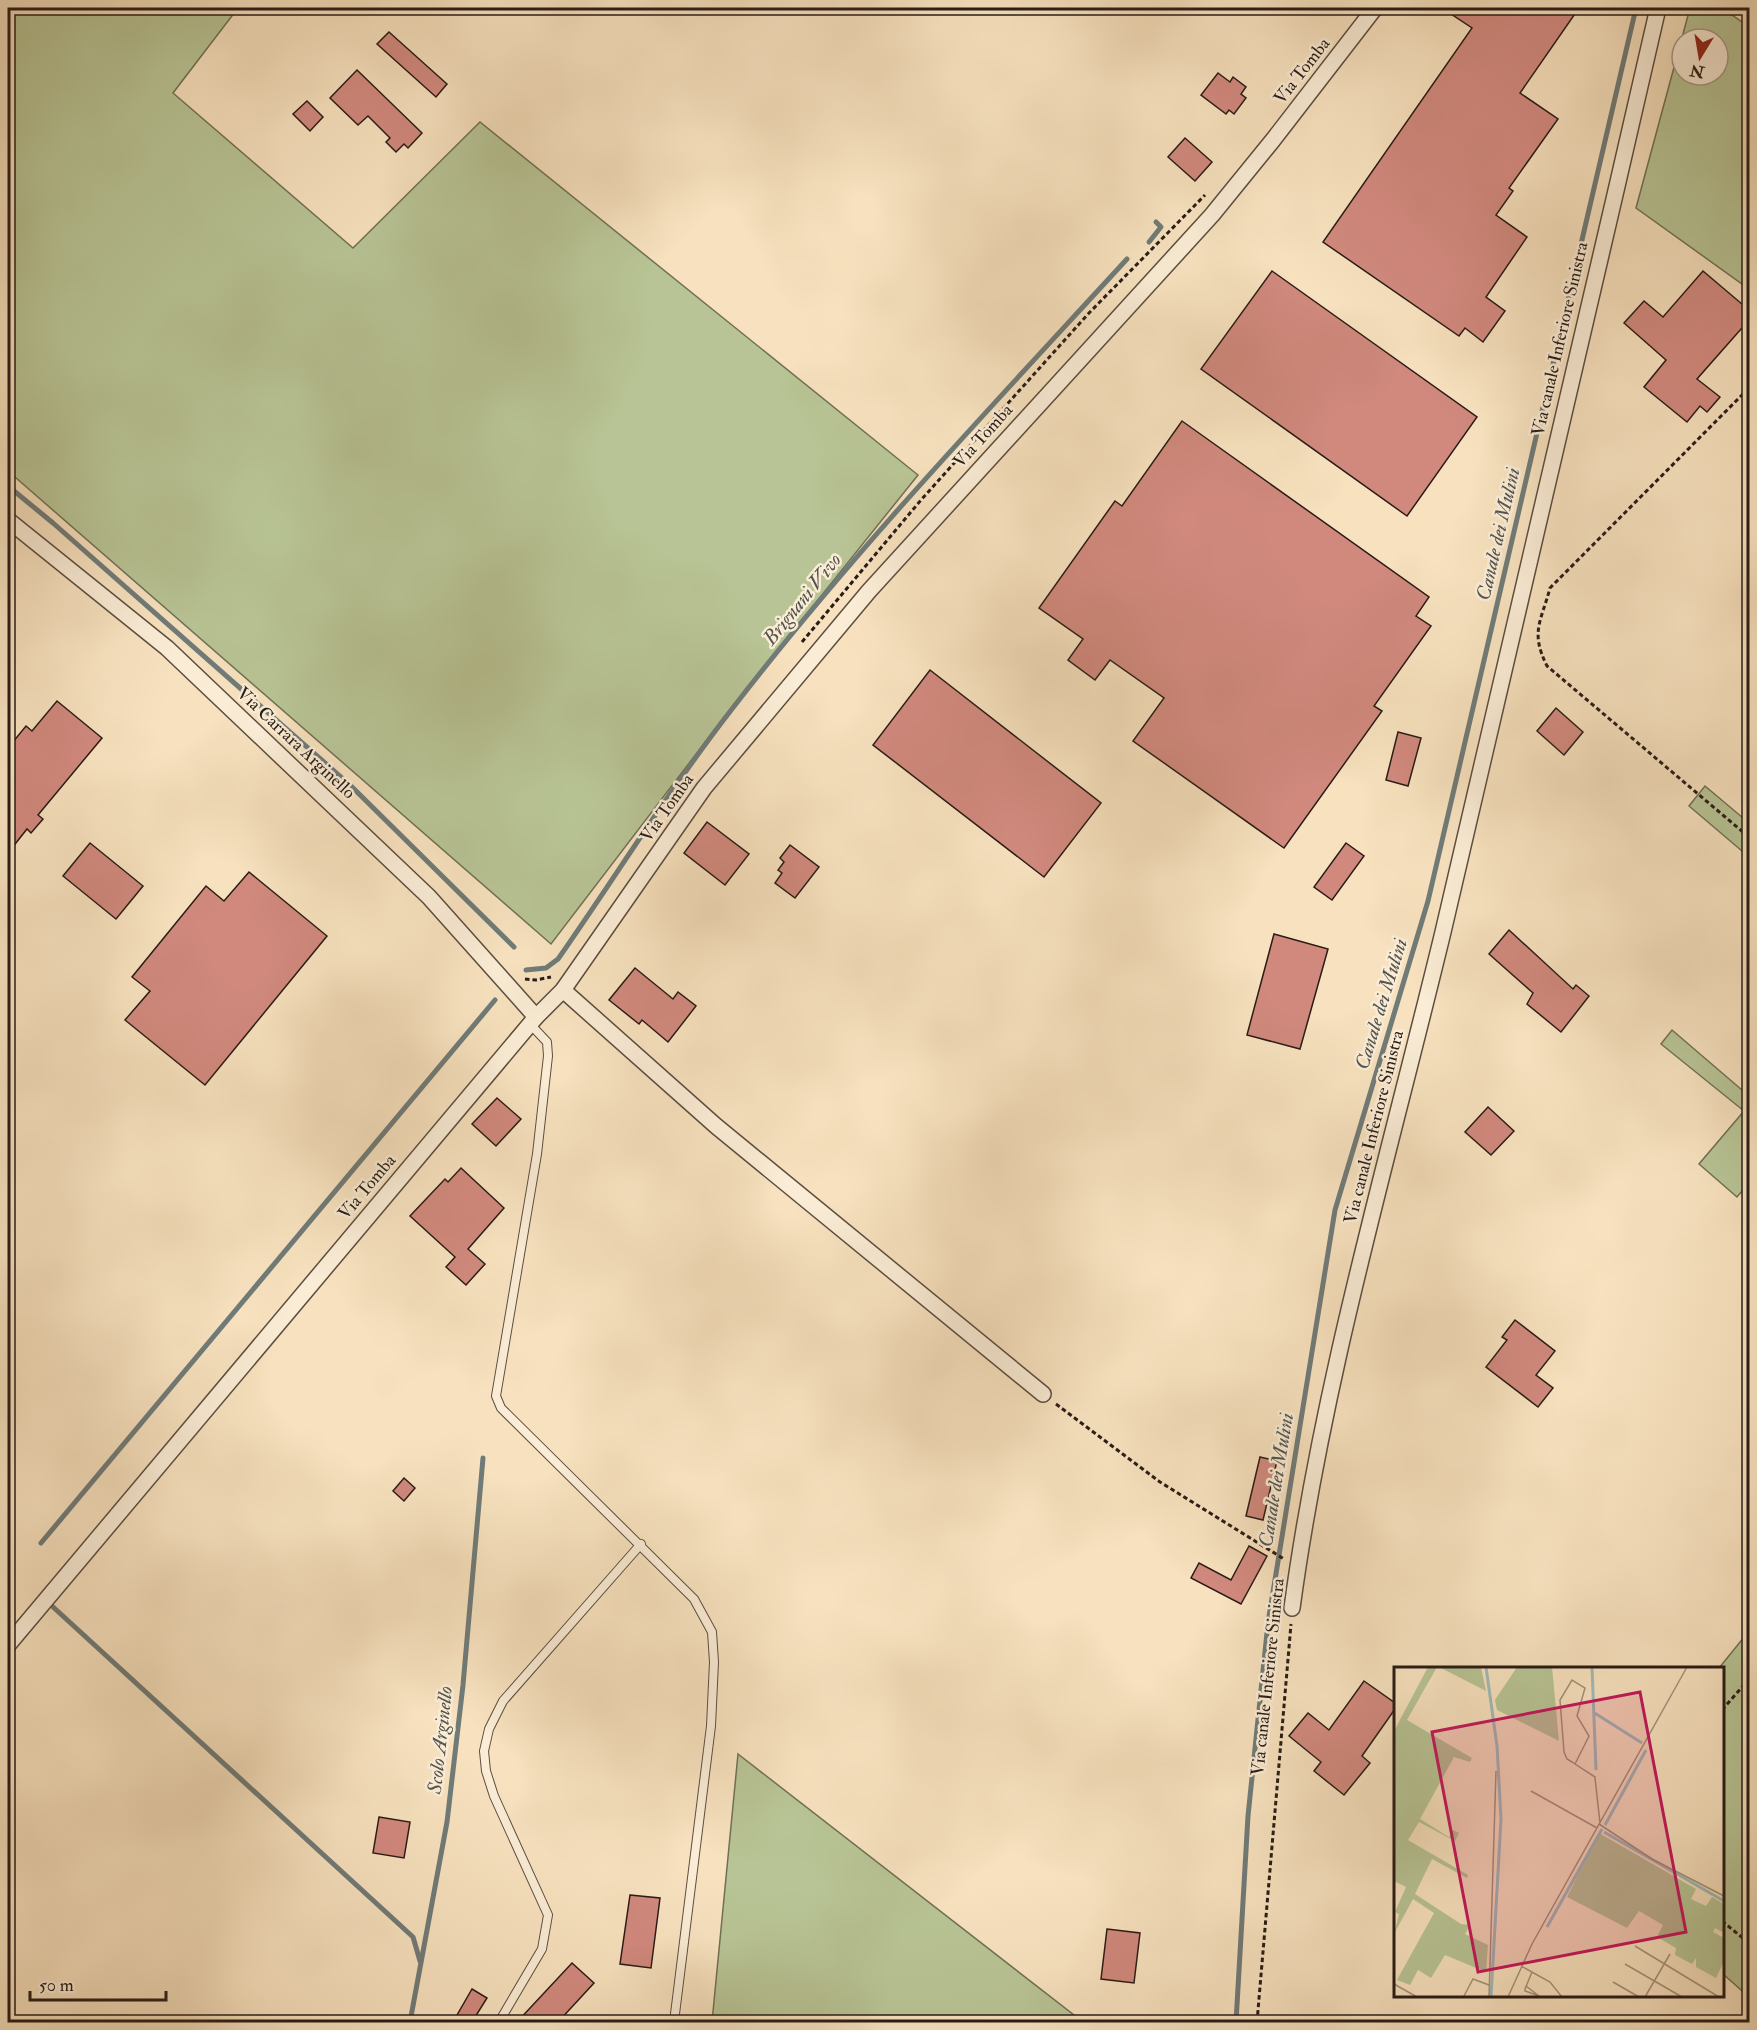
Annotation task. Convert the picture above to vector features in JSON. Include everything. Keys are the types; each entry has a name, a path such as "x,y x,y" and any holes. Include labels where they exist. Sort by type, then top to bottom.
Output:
{"street":[{"name":"Via Tomba","path":"8,1645 533,1021 563,990 711,779 869,591 1212,215 1273,141 1376,8"},
{"name":"Via canale Inferiore Sinistra","path":"1292,1608 1349,1306 1491,730 1658,8"},
{"name":"Via Carrara Arginello","path":"8,520 167,648 429,897 533,1021"},
{"path":"563,990 716,1126 1043,1394"}],"lane":[{"path":"533,1021 546,1042 548,1056 537,1154 496,1396 501,1408 641,1544 694,1599 712,1632 714,1662 711,1726 674,2022"},
{"path":"499,2022 542,1949 548,1915 494,1796 486,1771 484,1751 489,1728 503,1701 641,1544"}],"path":[{"path":"1749,392 1745,393 1550,588 1538,626 1537,646 1547,666 1749,838"},
{"path":"1043,1394 1160,1482 1288,1561"},
{"name":"Via canale Inferiore Sinistra","path":"1257,2022 1292,1608"},
{"path":"1724,1708 1749,1678"},
{"path":"1724,1923 1749,1944"}],"green space":[{"path":"8,8 238,8 173,93 353,248 480,122 918,475 732,707 551,944 8,471"},
{"path":"1690,8 1722,8 1749,27 1749,289 1636,208 1670,82 1670,87 1730,87 1730,27 1685,27"},
{"path":"1705,786 1749,823 1749,857 1689,806"},
{"path":"1672,1030 1749,1096 1749,1183 1737,1197 1699,1164 1744,1111 1661,1044"},
{"path":"1749,1631 1749,1997 1724,1975 1724,1667 1720,1667"},
{"path":"738,1754 1083,2022 712,2022"}],"building":[{"path":"1442,8 1579,8 1520,93 1558,119 1509,188 1513,191 1496,215 1527,237 1486,297 1505,311 1483,342 1465,328 1459,336 1323,242 1472,28"},
{"path":"389,32 447,84 436,97 377,44"},
{"path":"357,70 422,133 408,148 404,144 396,152 386,142 390,138 368,116 358,125 330,98"},
{"path":"1218,73 1230,82 1233,77 1246,87 1241,94 1246,98 1234,114 1229,110 1226,114 1201,95"},
{"path":"307,101 323,117 310,131 293,114"},
{"path":"1185,138 1212,162 1195,181 1168,157"},
{"path":"1272,271 1477,417 1407,516 1201,369"},
{"path":"1703,271 1749,310 1749,320 1697,379 1720,397 1707,412 1700,406 1687,422 1644,387 1666,360 1624,323 1644,301 1663,317"},
{"path":"1182,421 1429,597 1416,616 1431,626 1374,706 1382,711 1284,848 1133,741 1164,698 1110,660 1095,680 1068,660 1083,639 1039,608 1115,501 1122,506"},
{"path":"930,670 1101,803 1044,877 873,745"},
{"path":"57,701 102,738 38,815 43,819 31,833 27,829 8,853 8,763 14,755 8,748 26,726 32,731"},
{"path":"1556,708 1583,732 1564,755 1537,731"},
{"path":"1398,732 1421,738 1408,786 1386,780"},
{"path":"707,822 749,854 725,885 684,853"},
{"path":"90,843 143,886 116,919 63,876"},
{"path":"1346,843 1364,856 1332,900 1314,887"},
{"path":"790,845 819,867 795,898 775,883 782,873 778,870 784,862 780,858"},
{"path":"249,872 327,936 205,1085 125,1020 150,991 132,977 206,886 224,901"},
{"path":"1509,930 1573,989 1576,985 1589,996 1561,1032 1527,1004 1533,993 1489,954"},
{"path":"1274,934 1328,949 1300,1049 1247,1035"},
{"path":"635,968 673,999 678,992 696,1006 668,1042 642,1020 639,1024 609,1000"},
{"path":"497,1098 521,1119 496,1146 472,1124"},
{"path":"1488,1107 1514,1131 1491,1155 1465,1132"},
{"path":"461,1168 504,1208 468,1249 485,1264 466,1285 446,1267 455,1257 410,1216 445,1179 448,1182"},
{"path":"1515,1320 1555,1351 1536,1375 1553,1388 1538,1407 1486,1367 1507,1340 1502,1337"},
{"path":"1260,1457 1277,1461 1263,1520 1246,1516"},
{"path":"404,1478 415,1488 404,1501 393,1491"},
{"path":"1249,1546 1267,1556 1241,1604 1191,1578 1199,1563 1231,1580"},
{"path":"1364,1681 1394,1702 1394,1710 1362,1756 1370,1763 1344,1795 1314,1771 1321,1762 1289,1736 1308,1713 1329,1730"},
{"path":"379,1817 410,1822 404,1858 373,1853"},
{"path":"630,1895 660,1898 651,1968 620,1964"},
{"path":"1107,1929 1140,1933 1134,1983 1101,1979"},
{"path":"572,1963 594,1983 558,2022 517,2022"},
{"path":"472,1989 487,1998 472,2022 453,2022"}],"waterway":[{"name":"Canale dei Mulini","path":"1236,2022 1248,1816 1268,1623 1335,1210 1428,901 1636,8"},
{"name":"Brignani Vivo","path":"1149,242 1161,227 1156,222"},
{"name":"Brignani Vivo","path":"526,970 546,968 558,959 686,771 778,651 875,536 1127,259"},
{"path":"8,486 350,785 514,947"},
{"path":"41,1543 495,1000"},
{"name":"Scolo Arginello","path":"410,2022 447,1822 463,1685 483,1458"},
{"path":"52,1606 413,1937 420,1961"}]}
